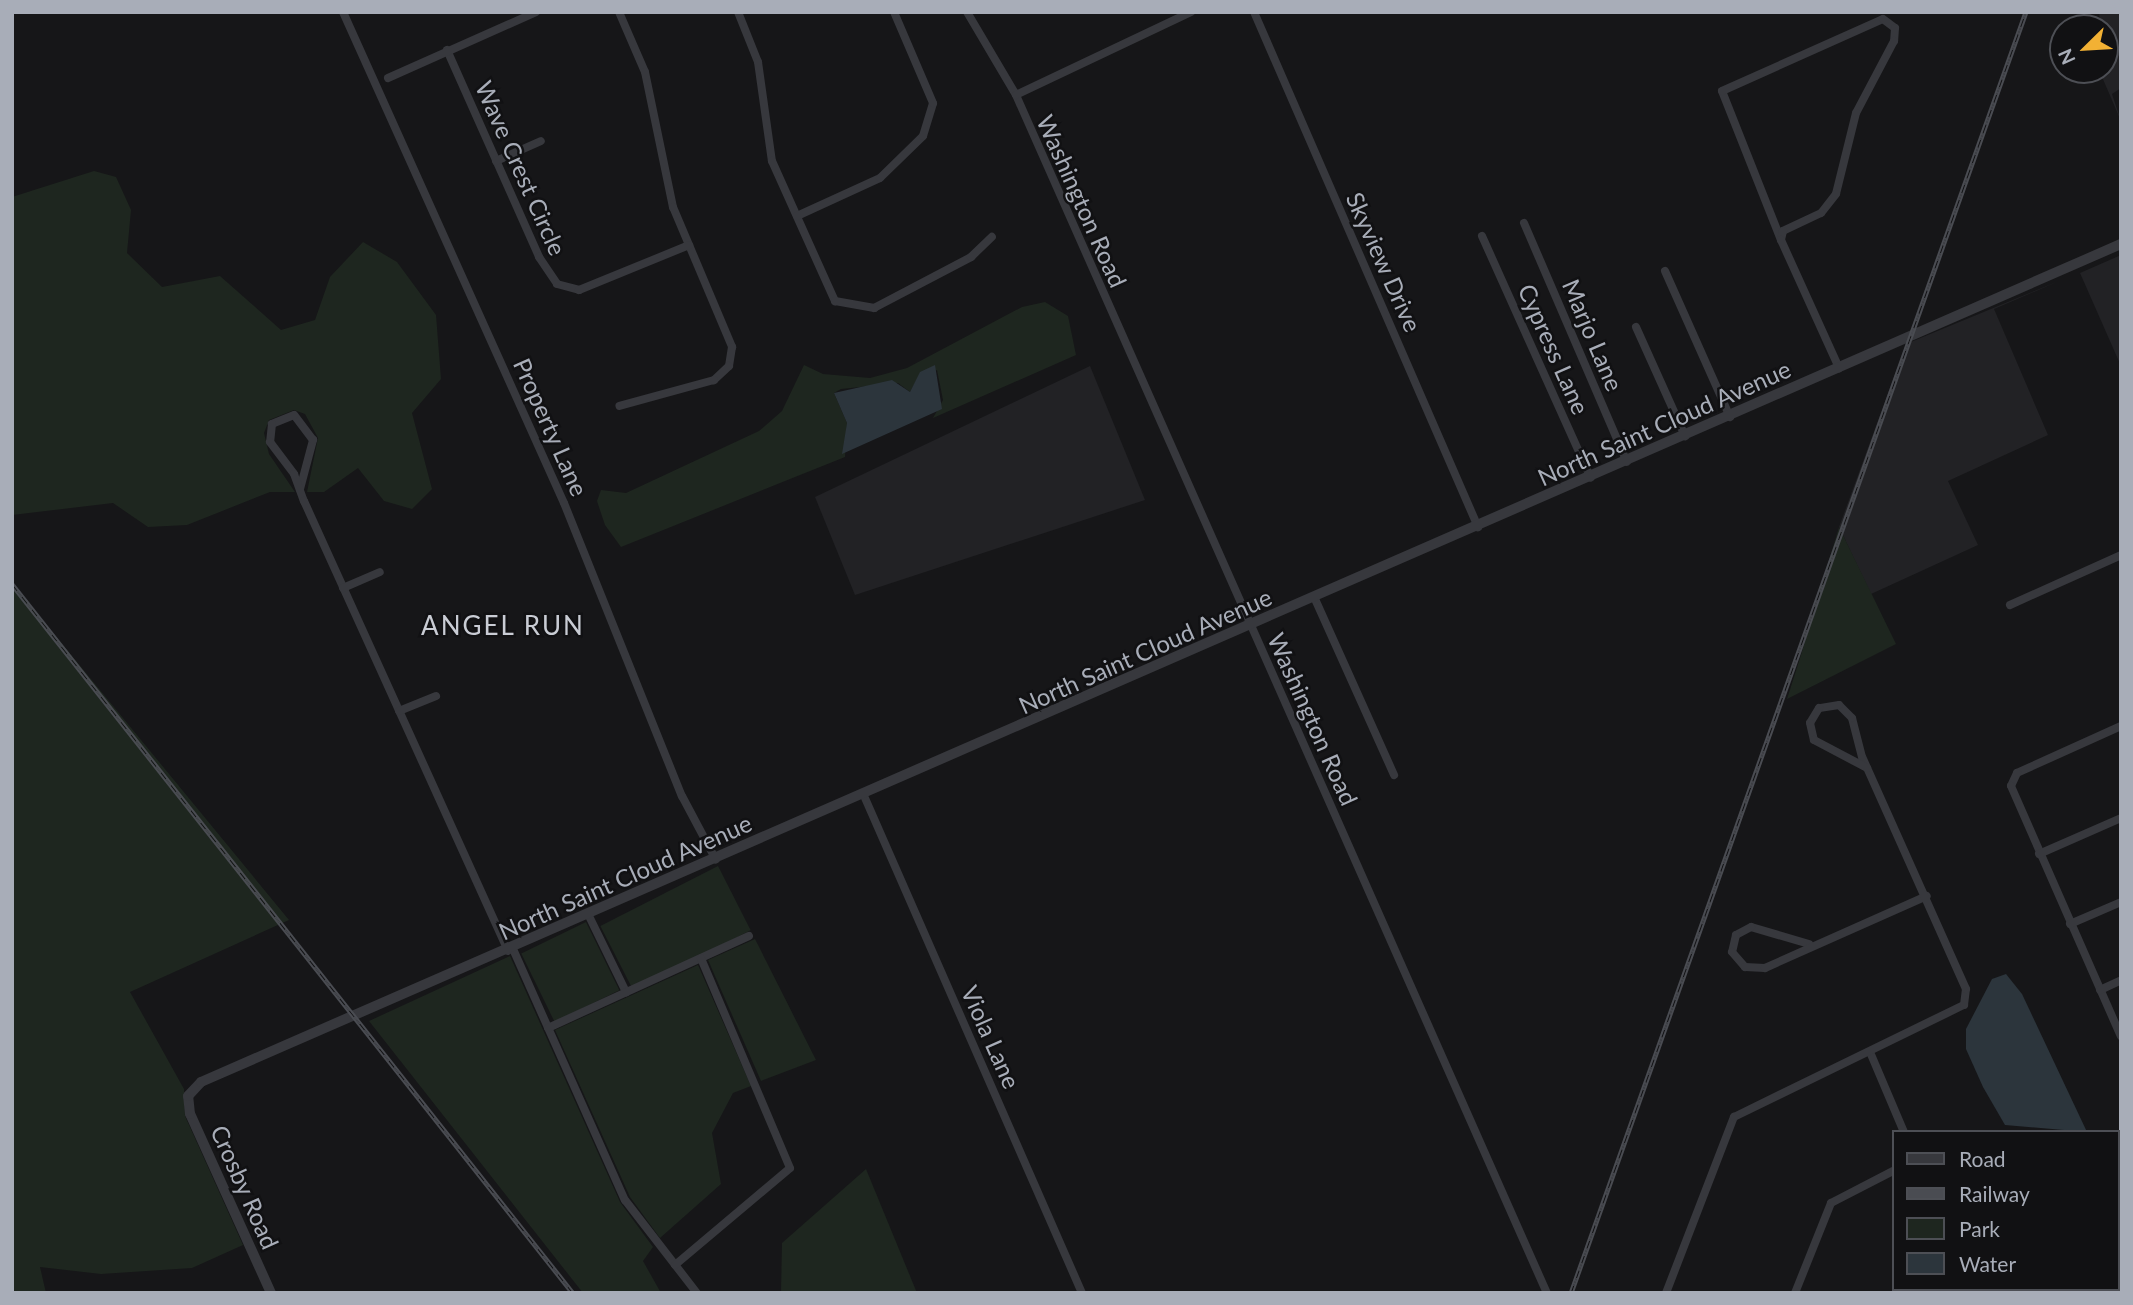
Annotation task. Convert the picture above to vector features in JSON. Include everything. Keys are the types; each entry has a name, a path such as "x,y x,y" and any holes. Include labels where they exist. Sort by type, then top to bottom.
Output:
{"street":[{"name":"Property Lane","path":"343,12 564,503 682,796 716,860"},
{"path":"388,78 536,12"},
{"path":"619,12 645,72 668,190 732,347 729,366 714,380 620,407"},
{"path":"738,12 758,62 772,161 827,290 840,305 860,310 971,257 992,237"},
{"path":"797,216 880,178 923,136 933,103 894,12"},
{"name":"Washington Road","path":"967,12 1016,95 1547,1293"},
{"path":"1016,95 1191,12"},
{"name":"Skyview Drive","path":"1254,12 1478,527"},
{"path":"1782,240 1783,231 1821,213 1836,194 1856,113 1895,41 1895,29 1883,19 1722,92 1782,240 1839,368"},
{"name":"Wave Crest Circle","path":"447,50 550,278 566,288 579,290 689,245"},
{"path":"496,161 541,141"},
{"name":"Marjo Lane","path":"1524,223 1627,462"},
{"name":"Cypress Lane","path":"1482,236 1591,478"},
{"name":"North Saint Cloud Avenue","path":"188,1096 201,1082 864,798 2121,244"},
{"path":"1665,271 1730,417"},
{"path":"1636,327 1685,436"},
{"path":"300,489 313,440 294,415 272,424 270,442 300,489 399,711 548,1028 625,1200 696,1293"},
{"path":"2010,605 2121,555"},
{"path":"343,588 380,572"},
{"path":"1315,599 1394,775"},
{"path":"399,711 436,696"},
{"path":"1666,1293 1720,1139 1734,1116 1964,1005 1966,989 1927,896 1867,768 1849,714 1839,705 1819,708 1810,723 1814,740 1867,768"},
{"path":"2121,726 2014,776 2012,791 2121,1036"},
{"name":"Viola Lane","path":"864,798 1082,1293"},
{"path":"2039,854 2121,818"},
{"path":"1809,944 1751,927 1737,935 1732,953 1739,963 1758,970 1809,944 1927,896"},
{"path":"2070,924 2121,902"},
{"path":"589,916 626,992"},
{"path":"548,1028 749,936"},
{"path":"675,1265 790,1168 701,958"},
{"path":"2100,990 2121,980"},
{"path":"1870,1052 1903,1130"},
{"name":"Crosby Road","path":"188,1096 190,1114 271,1293"},
{"path":"1795,1293 1831,1203 1892,1172"}],"shaded area":[{"path":"2121,12 2121,88 2112,94 2121,121 2105,84 2119,84 2119,14 2099,14"},
{"path":"2121,255 2121,366 2080,273"},
{"path":"2059,281 1994,309 2048,435 1948,481 1978,545 1871,594 1839,527 1906,344"},
{"path":"1090,366 1145,500 855,595 815,497"}],"green space":[{"path":"94,171 116,177 131,210 127,253 162,287 220,276 281,330 315,320 330,277 363,242 397,262 436,315 441,379 412,413 432,489 412,509 384,501 358,468 324,492 307,492 318,438 305,414 294,410 269,420 264,433 269,454 295,492 270,492 187,525 148,527 113,503 12,515 12,197"},
{"path":"1045,302 1068,316 1076,355 933,418 943,400 937,370 916,381 910,392 898,383 841,389 834,393 847,423 845,457 621,547 605,525 597,501 601,490 626,493 759,431 782,411 804,365 823,374 870,378 907,368 1022,307"},
{"path":"1839,527 1896,644 1787,699 1801,655"},
{"path":"12,583 289,920 130,992 184,1089 185,1116 243,1245 192,1268 101,1274 40,1267 46,1293 12,1293"},
{"path":"718,866 751,930 633,990 600,926"},
{"path":"586,922 619,990 555,1022 521,954"},
{"path":"755,939 816,1060 761,1081 708,960"},
{"path":"510,956 620,1202 653,1247 643,1261 661,1293 583,1293 369,1021"},
{"path":"698,965 751,1086 733,1093 712,1133 721,1184 660,1238 630,1197 555,1030"},
{"path":"866,1169 917,1293 781,1293 782,1243"}],"water":[{"path":"935,365 942,409 842,454 847,423 834,393 892,380 910,392 920,372"},
{"path":"2006,974 2022,994 2086,1130 2005,1125 1983,1087 1966,1049 1966,1029 1992,979"}],"railway":[{"path":"1571,1293 2026,12"},
{"path":"12,584 573,1293"}],"district":[{"name":"ANGEL RUN","path":"503,626"}]}
